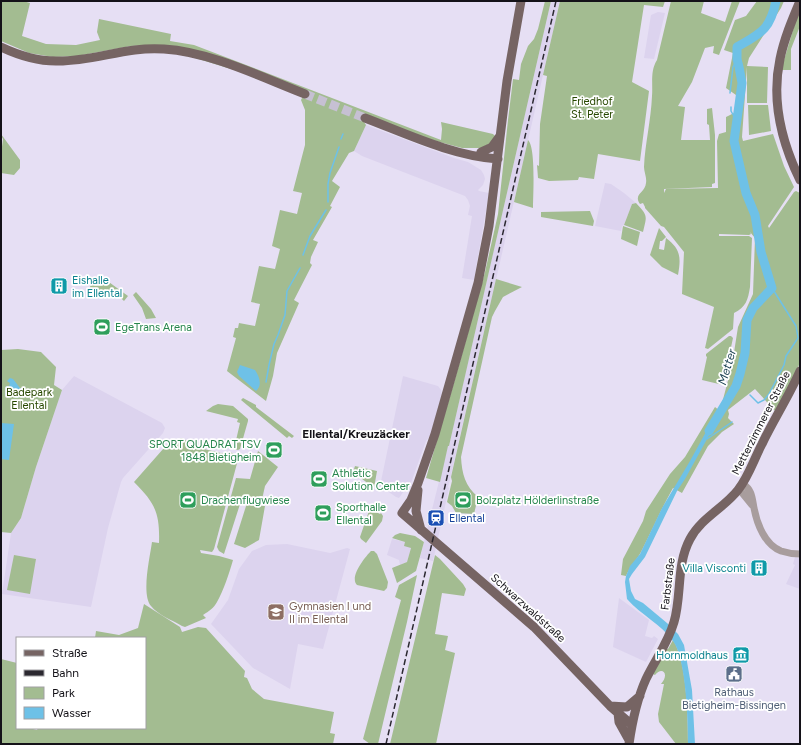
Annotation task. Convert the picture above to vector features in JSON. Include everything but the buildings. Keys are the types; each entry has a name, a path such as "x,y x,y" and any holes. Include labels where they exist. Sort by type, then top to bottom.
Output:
{"main road":[{"path":"421,530 416,511 418,483 435,434 478,284 488,233 499,156 507,81 521,1"},
{"path":"800,1 784,44 780,60 777,90 779,115 784,139 792,164 800,180"},
{"path":"1,47 22,56 56,61 79,59 130,49 144,48 173,50 207,56 305,94"},
{"path":"365,118 455,150 480,155 499,156"},
{"path":"480,155 492,147 501,135"},
{"path":"480,155 496,177"},
{"name":"Metterzimmerer Straße","path":"741,486 800,371"},
{"name":"Schwarzwaldstraße","path":"418,483 411,500 402,513 543,636 610,706 632,725"},
{"name":"Farbstraße","path":"629,742 632,725 646,679 674,625 678,607 684,551 690,539 704,520 725,504 741,486"},
{"path":"610,706 627,707 640,696"},
{"path":"618,713 619,722 629,742"}],"street":[{"name":"Metterzimmerer Straße","path":"741,486 754,506 756,520 764,535 772,545 782,551 800,554"}],"shaded area":[{"path":"551,1 560,1 448,487 433,561 420,558 449,445"},
{"path":"658,12 665,13 654,59 644,58 651,15"},
{"path":"366,125 468,162 481,170 485,179 483,185 478,190 489,193 474,280 462,278 472,216 468,215 470,206 468,200 465,196 362,156 354,151"},
{"path":"605,183 611,184 636,203 632,204 621,231 595,226"},
{"path":"74,376 162,423 165,428 163,433 121,482 108,528 91,607 2,594 11,533 21,518 36,467 62,390"},
{"path":"403,376 438,386 442,395 430,436 426,441 408,490 404,491 399,498 380,486"},
{"path":"392,539 405,542 411,548 407,562 400,565 399,560 387,555"},
{"name":"Gymnasien I und II im Ellental","path":"287,544 330,553 347,548 350,549 323,649 298,644 290,689 253,668 211,624 228,600 239,569 252,551 266,545"},
{"path":"795,557 800,558 800,589 786,584 795,565 793,564"},
{"path":"619,598 649,620 645,636 652,638 654,636 658,639 646,662 613,647"}],"green space":[{"path":"1,1 23,1 30,3 22,36 46,44 76,45 100,40 97,32 99,19 171,34 170,41 194,45 441,140 441,122 493,134 495,136 493,142 481,148 462,148 364,122 366,125 354,151 349,153 332,181 340,187 330,206 332,207 313,240 318,242 311,257 310,263 312,265 294,300 299,303 277,353 273,376 266,401 227,371 236,338 233,337 235,328 238,328 239,323 255,326 260,304 251,302 259,266 275,269 280,249 272,246 280,210 297,214 302,193 293,191 305,145 305,110 301,100 305,92 153,45 131,46 77,56 53,57 29,53 1,41"},
{"path":"545,1 551,1 440,482 426,478 485,272 498,214 513,79 519,80 521,64 528,46 534,39 538,29"},
{"name":"Friedhof St. Peter","path":"560,1 665,1 663,7 644,5 632,82 649,91 640,161 598,154 594,179 579,177 578,180 549,181 538,178 537,165 539,166 540,124 547,76 543,75"},
{"path":"671,1 704,1 701,13 725,22 732,1 740,1 719,55 713,53 714,46 705,48 692,82 678,106 685,107 681,140 710,140 709,125 707,124 707,109 712,108 715,135 715,183 712,184 712,187 664,189 664,193 666,189 718,188 717,141 719,134 726,132 726,117 736,112 736,95 726,88 733,53 724,50 735,20 746,16 757,1 784,1 749,58 747,66 768,67 767,103 747,103 747,67 742,137 743,141 773,134 784,166 794,187 768,226 769,228 794,192 796,191 800,193 800,363 776,412 755,389 728,410 728,418 734,424 722,432 708,446 682,493 673,488 641,552 626,576 621,575 623,559 643,521 646,511 670,474 685,457 715,407 720,411 732,365 738,327 753,294 755,238 750,232 751,234 749,235 719,234 719,236 749,236 752,238 750,287 746,303 734,313 733,329 708,349 705,348 714,307 682,294 684,252 664,227 661,226 645,208 643,203 640,204 638,201 638,198 646,183 644,167 651,105 653,69 657,60"},
{"path":"800,7 800,26 791,49 791,70 781,70"},
{"path":"748,105 768,105 771,131 749,135"},
{"path":"1,134 20,160 20,168 14,175 1,173 3,139"},
{"path":"528,140 531,145 533,162 533,208 514,202"},
{"path":"636,203 646,216 643,232 624,225 632,204"},
{"path":"590,211 594,221 593,226 541,217 541,212"},
{"path":"623,226 640,232 637,246 621,239"},
{"path":"659,228 666,237 660,241 659,249 664,250 666,238 675,246 679,254 680,264 678,275 662,267 650,255"},
{"path":"99,276 128,296 124,301 115,294 106,292 86,296 94,278"},
{"path":"496,279 522,287 503,297 492,317 461,457 462,469 467,484 478,497 474,514 456,513 452,506 447,502 452,481 451,477"},
{"path":"136,292 151,309 156,318 146,319 142,308 133,295"},
{"path":"729,336 733,338 723,385 702,380 707,357 706,354"},
{"name":"Badepark Ellental","path":"18,349 41,352 56,367 54,385 62,390 36,467 21,518 11,533 1,532 1,350"},
{"path":"243,398 256,405 256,407 294,436 292,438 289,436 287,438 241,400"},
{"path":"218,404 233,406 248,419 240,449 238,450 234,449 240,423 237,422 238,419 206,411"},
{"path":"181,438 188,441 187,445 229,455 230,452 239,456 214,549 212,552 200,550 201,553 233,560 230,570 222,593 216,604 203,615 206,618 185,627 157,612 148,600 146,584 148,566 152,542 159,543 158,524 155,509 147,496 134,482 171,440 176,441"},
{"path":"258,451 278,467 265,486 261,504 241,501 224,554 219,551 217,547 236,478 250,479"},
{"path":"355,466 377,471 374,488 353,472"},
{"path":"247,503 265,506 259,540 245,548 234,544"},
{"path":"370,508 380,514 381,513 383,516 382,521 366,543 360,537"},
{"path":"400,533 415,536 424,542 416,571 397,583 392,568 407,562 411,548 404,546 405,542 392,538"},
{"path":"371,551 374,551 377,554 388,582 387,588 384,591 357,585 355,581 356,572"},
{"path":"14,555 36,559 30,594 7,590"},
{"path":"435,555 466,589 464,596 442,593 435,634 448,636 445,650 455,653 436,744 390,744"},
{"path":"417,575 378,744 370,744 363,739 401,600 395,597 399,585"},
{"path":"144,604 180,627 182,632 198,627 206,628 245,671 244,677 247,678 252,689 264,699 334,712 330,733 335,734 333,744 1,744 1,659 16,663 16,729 146,729 146,637 95,637 96,631 119,635 138,628"},
{"path":"673,640 678,649 684,675 687,705 688,744 676,744 659,722 658,714 664,684 661,684 664,680 665,674 664,672 660,671 655,675 653,674 666,649 668,649"}],"water":[{"path":"240,365 255,370 260,383 256,391 239,376 237,372"},
{"path":"10,378 13,379 20,388 24,388 22,395 18,398 5,395 6,386 9,387 10,383 7,381"},
{"path":"713,419 717,421 677,491 645,557 629,579 631,591 635,599 643,603 667,623 678,634 684,645 692,690 695,744 688,744 685,690 681,661 677,649 673,641 663,630 627,599 625,582 630,566 640,554 662,508"},
{"path":"1,423 14,424 9,460 1,459"}],"waterway":[{"name":"Metter","path":"709,431 736,386 745,353 747,320 753,308 772,288 761,252 755,215 746,193 734,141 742,83 737,59 737,47 763,30 771,18 776,1"},
{"path":"730,93 733,67 737,59"},
{"path":"731,107 731,111 736,120"},
{"path":"341,139 343,134"},
{"path":"328,202 328,184 330,173 339,147"},
{"path":"303,255 310,236 326,210"},
{"path":"266,382 274,344 285,315 287,291 300,268"},
{"path":"750,395 758,403 764,400 769,394 784,365 786,356 798,338 796,326 772,288"},
{"path":"707,439 732,422"}],"tunnel":[{"path":"305,94 365,118"}],"railway":[{"path":"386,744 556,1"}],"place":[{"name":"Eishalle im Ellental","path":"59,286"},
{"name":"EgeTrans Arena","path":"102,327"},
{"name":"SPORT QUADRAT TSV 1848 Bietigheim","path":"274,450"},
{"name":"Athletic Solution Center","path":"319,479"},
{"name":"Drachenflugwiese","path":"188,500"},
{"name":"Bolzplatz Hölderlinstraße","path":"463,500"},
{"name":"Sporthalle Ellental","path":"323,513"},
{"name":"Ellental","path":"436,518"},
{"name":"Villa Visconti","path":"759,568"},
{"name":"Gymnasien I und II im Ellental","path":"276,612"},
{"name":"Hornmoldhaus","path":"741,655"},
{"name":"Rathaus Bietigheim-Bissingen","path":"734,674"}],"district":[{"name":"Ellental/Kreuzäcker","path":"356,434"}]}
